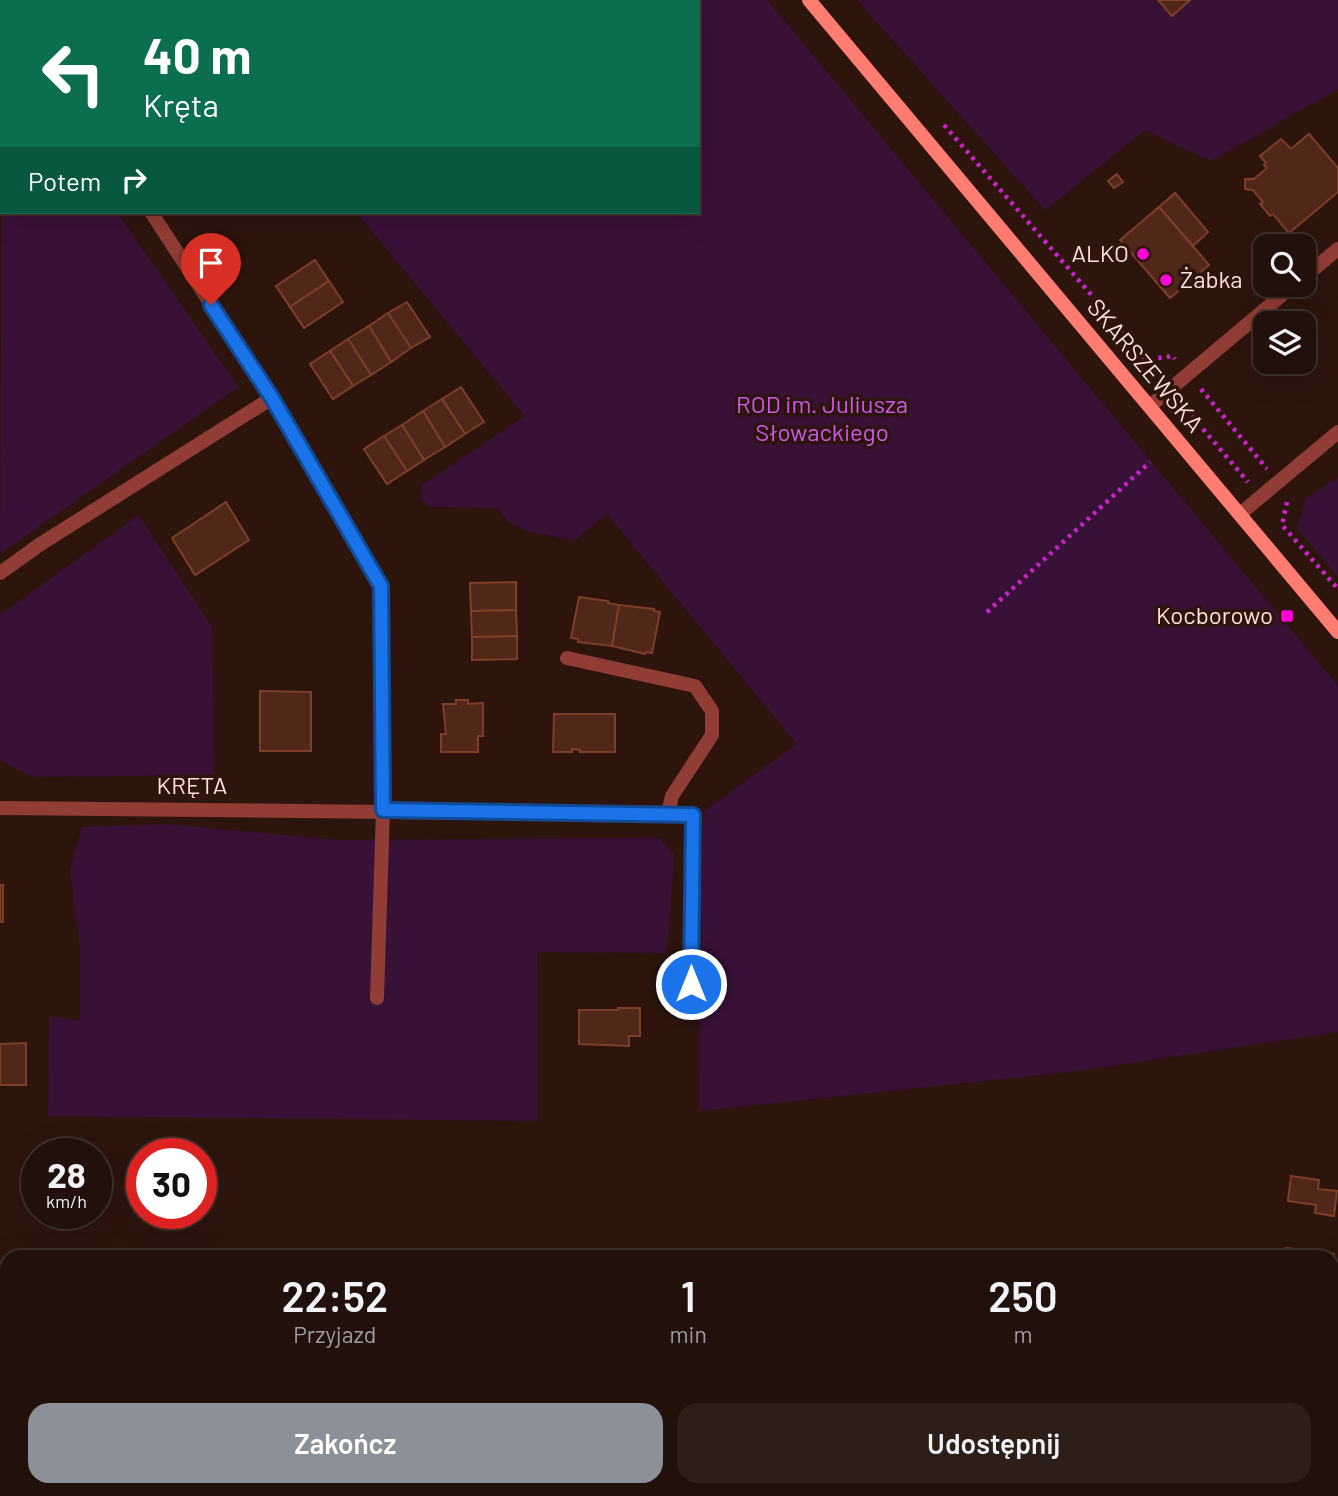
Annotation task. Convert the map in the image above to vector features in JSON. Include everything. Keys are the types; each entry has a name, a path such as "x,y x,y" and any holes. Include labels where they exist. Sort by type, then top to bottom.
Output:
{"main road":[{"name":"SKARSZEWSKA","path":"809,0 1338,632"}],"street":[{"path":"152,214 272,398 381,586 383,810 377,998"},
{"path":"1316,267 1338,248"},
{"path":"1150,406 1280,297"},
{"path":"0,573 39,545 272,398"},
{"path":"1240,514 1338,432"},
{"path":"567,658 695,686 712,711 712,735 671,796 668,814"},
{"name":"KRĘTA","path":"0,808 693,815 691,984"}],"path":[{"path":"943,124 1095,299 1144,360 1173,356 1288,496 1282,525 1338,589"},
{"path":"1173,395 1249,482"},
{"path":"987,612 1150,463"}],"green space":[{"name":"ROD im. Juliusza Słowackiego","path":"700,0 767,0 1338,686 1338,1032 1077,1071 699,1111 703,812 797,744 607,514 575,540 531,532 509,523 499,508 431,507 420,499 422,485 525,416 358,214 700,214"},
{"path":"857,0 1338,0 1338,89 1211,161 1145,130 1045,210"},
{"path":"2,214 118,214 238,387 0,554"},
{"path":"1338,477 1338,577 1297,528 1306,498"},
{"path":"139,515 212,627 214,775 32,777 0,760 0,615"},
{"path":"164,824 337,840 660,838 674,855 667,953 537,952 538,1121 48,1116 49,1016 80,1021 80,948 70,870 82,827"}],"building":[{"path":"1158,0 1190,0 1172,16"},
{"path":"1309,134 1338,168 1338,192 1289,233 1273,214 1270,216 1253,190 1245,189 1245,179 1254,179 1267,168 1260,156 1281,139 1291,149"},
{"path":"1117,174 1123,182 1114,188 1108,181"},
{"path":"1175,193 1208,232 1193,246 1159,207"},
{"path":"1159,207 1209,265 1170,298 1120,240"},
{"path":"315,260 329,281 290,307 276,286"},
{"path":"329,281 343,302 304,328 290,307"},
{"path":"407,302 430,337 411,348 388,313"},
{"path":"388,313 411,348 391,362 369,326"},
{"path":"369,326 391,362 371,375 348,339"},
{"path":"348,339 371,375 353,386 330,351"},
{"path":"330,351 353,386 333,399 310,364"},
{"path":"461,387 484,422 465,434 442,399"},
{"path":"442,399 465,434 445,447 423,411"},
{"path":"423,411 445,447 424,460 402,425"},
{"path":"402,425 424,460 407,471 384,436"},
{"path":"384,436 407,471 387,484 364,449"},
{"path":"226,502 249,540 195,575 172,538"},
{"path":"516,582 516,610 471,611 470,583"},
{"path":"579,597 619,605 612,646 578,642 578,639 571,638"},
{"path":"619,605 660,612 652,653 645,654 612,646"},
{"path":"516,610 517,636 472,637 471,611"},
{"path":"517,636 517,659 472,660 472,637"},
{"path":"260,691 311,692 311,751 260,751"},
{"path":"456,700 468,700 468,704 483,703 483,736 478,736 478,752 441,752 441,734 446,734 443,704 456,704"},
{"path":"554,714 615,714 615,752 580,752 572,749 572,752 553,752"},
{"path":"0,885 3,885 3,922 0,922"},
{"path":"640,1008 640,1036 629,1036 629,1046 579,1044 579,1010"},
{"path":"26,1043 26,1085 0,1085 0,1044"},
{"path":"1291,1176 1319,1180 1318,1189 1337,1191 1334,1216 1315,1213 1316,1205 1288,1201"}],"place":[{"name":"ALKO","path":"1143,254"},
{"name":"Żabka","path":"1166,280"},
{"name":"Kocborowo","path":"1287,616"}],"route":[{"path":"211,305 272,398 381,586 383,810 693,815 691,984"}]}
